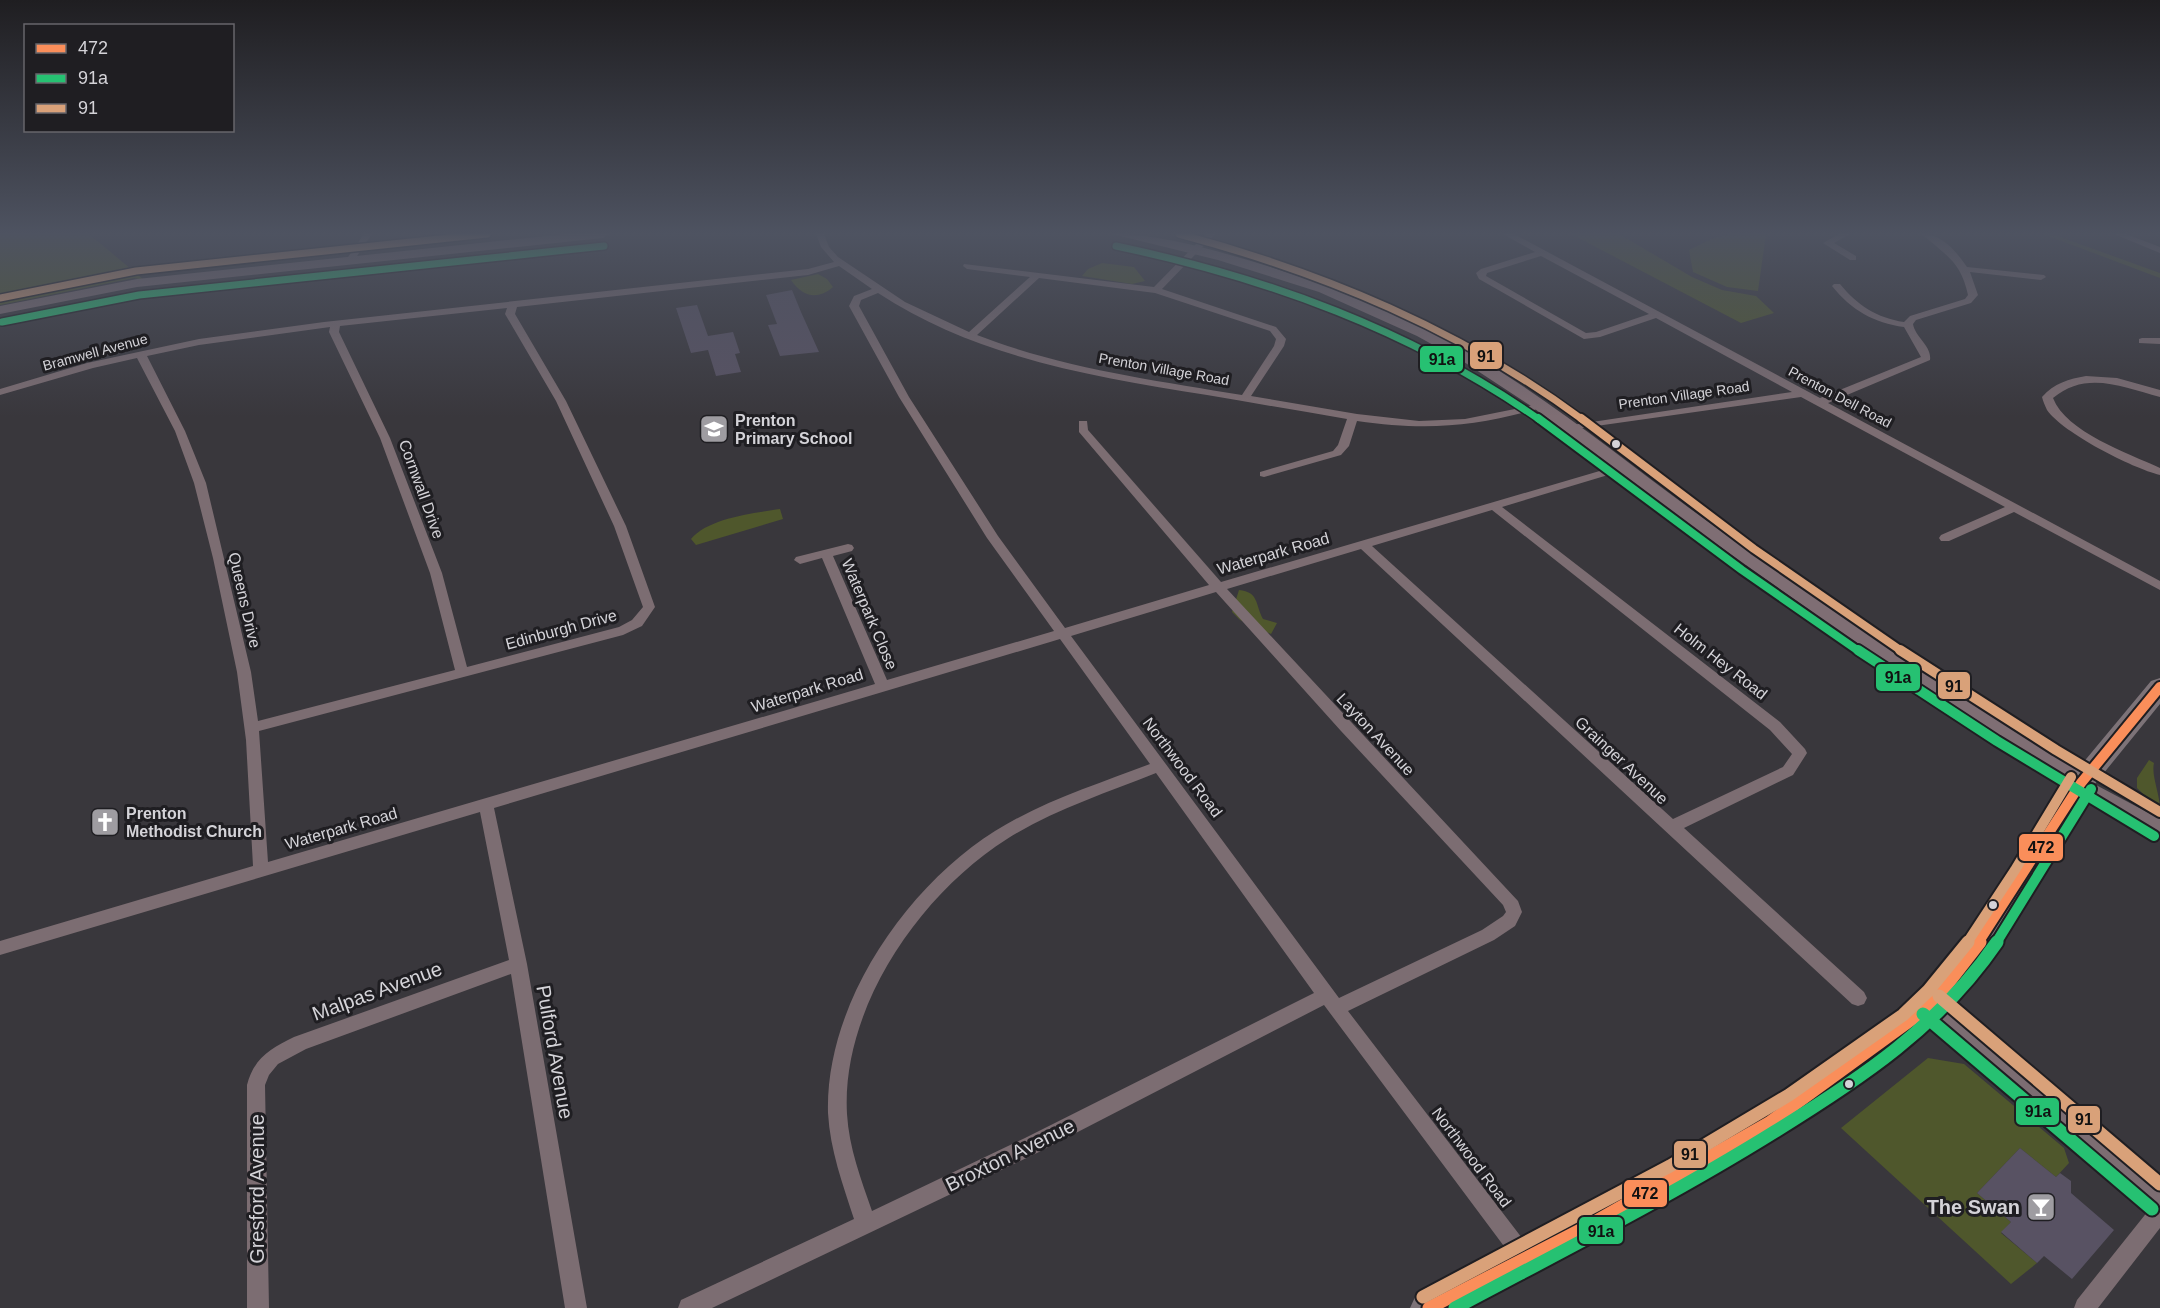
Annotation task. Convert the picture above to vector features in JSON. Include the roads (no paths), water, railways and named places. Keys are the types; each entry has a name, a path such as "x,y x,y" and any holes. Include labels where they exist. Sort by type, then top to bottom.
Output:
{"highway":[{"path":"1429,1308 1586,1227 1768,1123 1907,1025 1931,1005 1990,928 2081,783 2160,687"}],"street":[{"path":"0,310 76,295"},
{"name":"Bramwell Avenue","path":"0,392 142,352 199,342 596,295"},
{"name":"Northwood Road","path":"864,295 857,298 854,306 904,397 993,538 1331,1001 1525,1258"},
{"name":"Prenton Village Road","path":"886,295 940,326 1068,367 1245,398 1353,416 1420,424 1476,422 1540,405"},
{"path":"969,337 1015,295"},
{"path":"1172,295 1260,322 1277,333 1281,339 1279,346 1245,398"},
{"path":"1334,295 1399,322 1468,359 1540,405 1688,516 1895,660 2081,783 2160,826"},
{"path":"1513,295 1584,336 1597,335 1656,315"},
{"name":"Prenton Dell Road","path":"1619,295 2160,586"},
{"path":"1818,403 1926,358 1921,343 1908,325 1884,322 1866,313 1844,296 1837,295"},
{"path":"1908,325 1913,318 1968,301 1973,295"},
{"name":"Edinburgh Drive","path":"251,728 634,627 644,619 649,607 620,526 561,401 510,314 513,304"},
{"name":"Cornwall Drive","path":"336,324 334,332 385,438 436,573 462,672"},
{"path":"2142,342 2160,340"},
{"name":"Queens Drive","path":"142,352 142,359 180,431 200,483 244,672 251,728 261,870"},
{"path":"2160,394 2129,384 2100,380 2077,381 2055,389 2047,397 2048,406 2054,415 2088,436 2160,472"},
{"name":"Prenton Village Road","path":"1572,428 1801,394"},
{"path":"1264,474 1337,453 1343,446 1353,416"},
{"name":"Layton Avenue","path":"1083,423 1083,430 1219,587 1381,767 1510,901 1514,912 1509,921 1488,935 1331,1001"},
{"path":"1269,461 1278,471"},
{"name":"Waterpark Road","path":"0,948 1624,467"},
{"name":"Holm Hey Road","path":"1495,507 1775,726 1800,753 1788,771 1670,828"},
{"path":"1945,538 2015,507"},
{"name":"Grainger Avenue","path":"1364,545 1858,998"},
{"name":"Waterpark Close","path":"800,560 848,548"},
{"name":"Waterpark Close","path":"826,554 883,686"},
{"path":"866,1224 843,1157 838,1096 847,1041 881,958 910,917 936,889 966,860 992,842 1044,812 1160,766"},
{"name":"Pulford Avenue","path":"486,804 518,964 576,1308"},
{"name":"Malpas Avenue","path":"259,1071 268,1059 300,1043 518,964"},
{"name":"Broxton Avenue","path":"689,1308 1331,1001"},
{"path":"1931,1005 2160,1200"},
{"name":"Gresford Avenue","path":"258,1308 256,1084 259,1071"},
{"path":"2085,1308 2160,1212"}],"place":[{"name":"Prenton Primary School","path":"714,429"},
{"name":"Prenton Methodist Church","path":"105,822"},
{"name":"The Swan","path":"2041,1207"}]}
